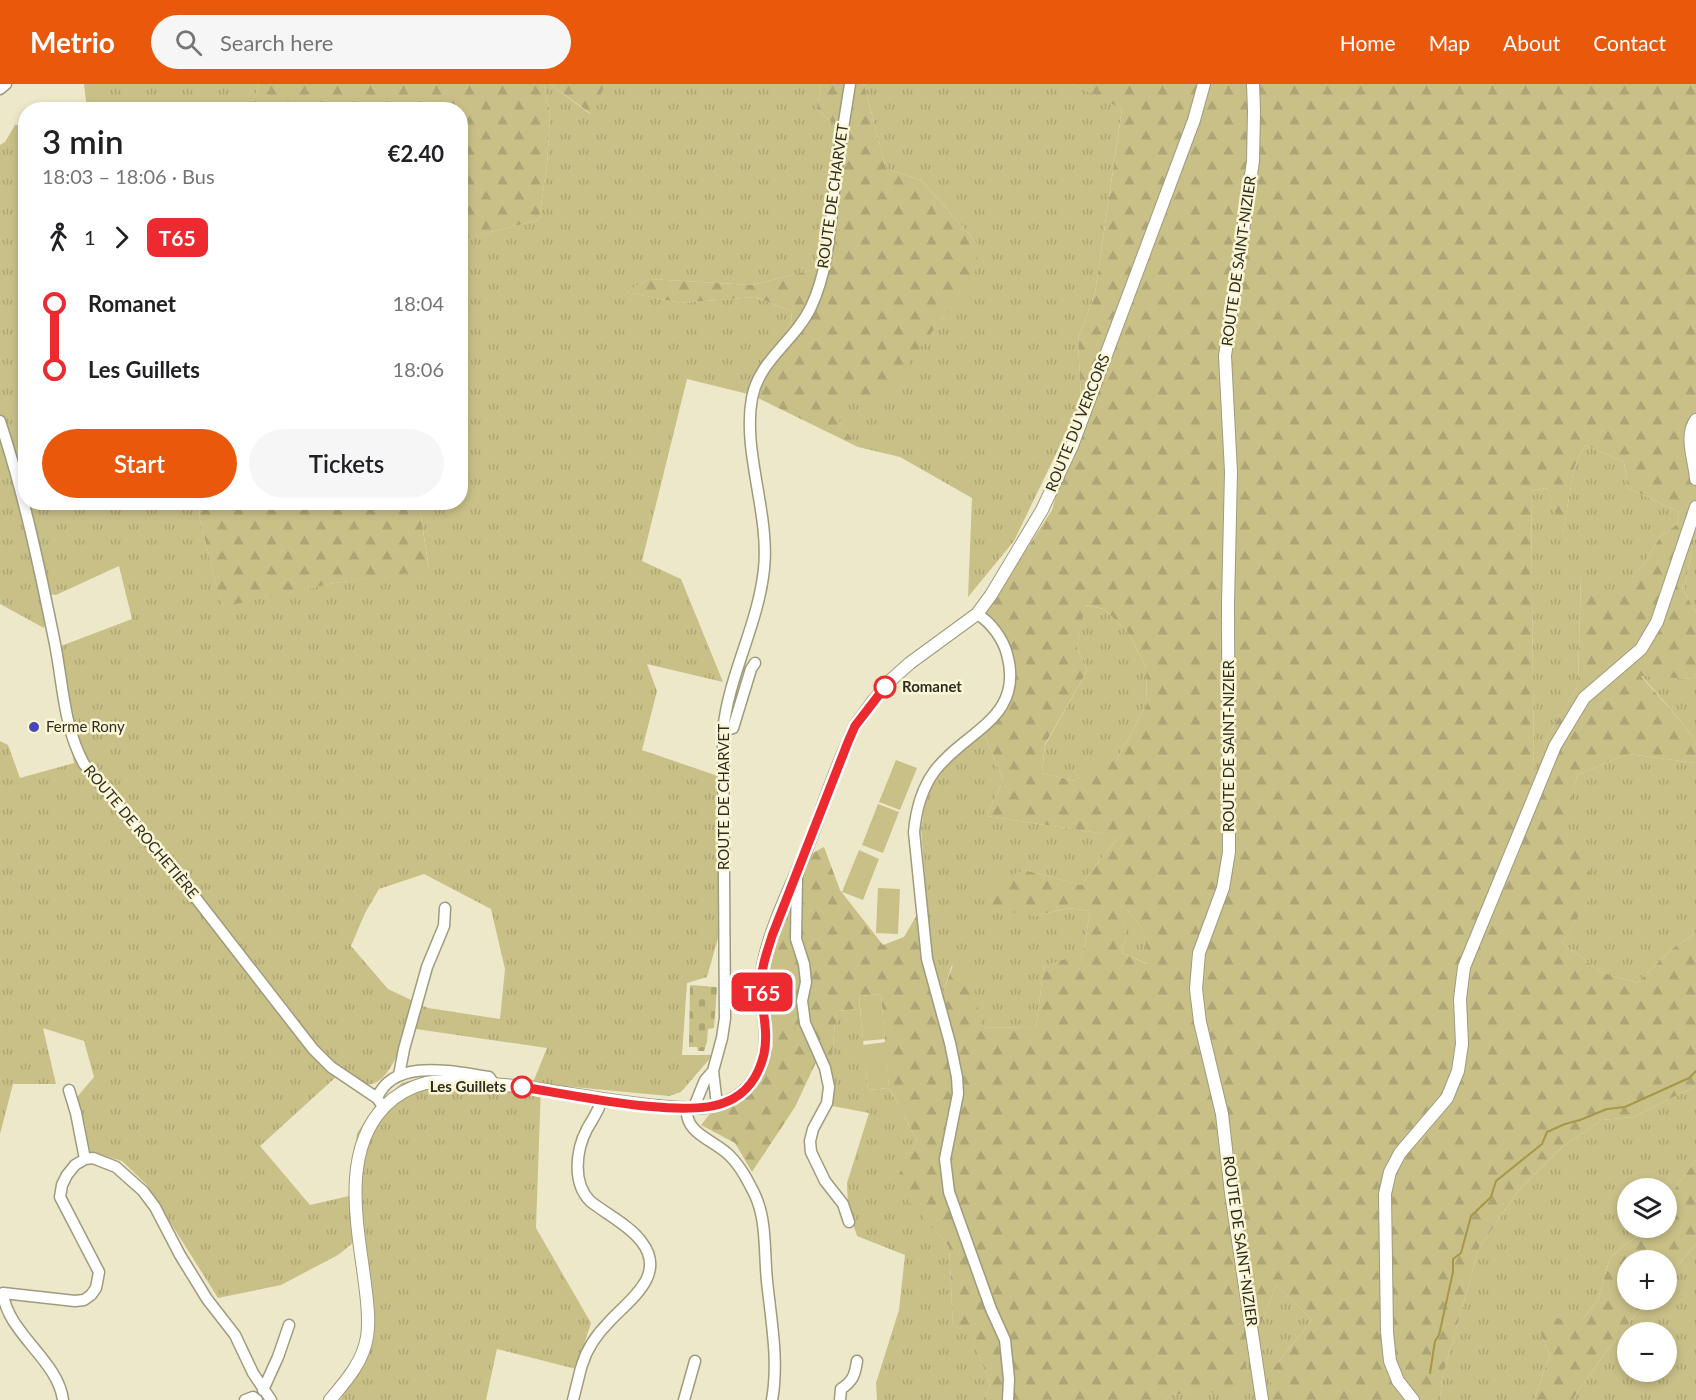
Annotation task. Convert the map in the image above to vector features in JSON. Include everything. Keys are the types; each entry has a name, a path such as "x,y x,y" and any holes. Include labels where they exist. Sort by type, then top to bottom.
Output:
{"main road":[{"name":"ROUTE DU VERCORS","path":"717,1106 733,1099 746,1089 761,1065 766,1045 761,982 763,965 797,871 855,726 892,679 977,614 991,595 1042,510 1072,446 1194,120 1204,84"},
{"name":"ROUTE DE SAINT-NIZIER","path":"1253,84 1252,161 1226,356 1231,472 1228,604 1229,852 1223,888 1199,953 1196,990 1200,1022 1222,1114 1231,1193 1262,1400"},
{"path":"1696,420 1690,439 1696,479"},
{"path":"1413,1400 1398,1381 1390,1361 1387,1332 1385,1194 1390,1172 1400,1153 1447,1098 1458,1071 1462,1044 1460,999 1464,967 1555,746 1584,699 1641,649 1652,631 1671,586 1696,507"},
{"path":"330,1400 358,1363 367,1338 368,1317 358,1224 357,1177 364,1136 380,1103 426,1084 445,1082 494,1084 640,1105 691,1108 717,1106"}],"street":[{"path":"0,89 6,84"},
{"name":"ROUTE DE CHARVET","path":"717,1106 713,1071 725,1018 724,709 750,632 760,595 764,568 764,535 750,426 752,395 760,374 810,309 825,266 850,84"},
{"name":"ROUTE DE ROCHETIÈRE","path":"0,422 18,485"},
{"name":"ROUTE DE ROCHETIÈRE","path":"24,510 47,606 73,741 84,764 195,897 313,1049 331,1067 380,1103"},
{"path":"977,614 983,617 1000,637 1006,649 1011,680 1009,692 992,720 955,751 931,776 916,812 914,832 927,959 957,1077 958,1094 945,1159 949,1192 991,1309 1005,1340 1009,1379 1008,1400"},
{"path":"723,731 733,728 751,669 755,663"},
{"path":"797,871 796,939 804,964 806,982 802,1001 805,1023 825,1068 829,1087 827,1103 813,1129 810,1142 811,1152 825,1181 843,1204 849,1222"},
{"path":"399,1074 427,967 444,926 445,908"},
{"path":"380,1103 385,1083 399,1074 424,1070 462,1073 489,1077 494,1084"},
{"name":"ROUTE DE CHARVET","path":"691,1108 705,1080 713,1071"},
{"path":"69,1090 85,1159"},
{"path":"573,1400 587,1350 608,1322 646,1283 650,1270 649,1255 643,1243 590,1201 579,1183 580,1151 586,1132 599,1110 602,1099"},
{"path":"691,1108 686,1117 690,1125 734,1160 746,1178 760,1209 775,1360 772,1400"},
{"path":"63,1400 57,1379 28,1342 4,1303 3,1293 75,1301 84,1300 96,1288 99,1272 60,1197 62,1185 75,1165 85,1159 93,1158 116,1167 142,1191 155,1207 180,1255 207,1299 234,1335 243,1355 271,1400"},
{"path":"263,1390 289,1325"},
{"path":"684,1400 695,1361"},
{"path":"840,1400 842,1389 856,1374 857,1362"},
{"path":"245,1400 254,1397 257,1400"}],"green space":[{"path":"84,84 259,84 253,102 86,102"},
{"path":"259,84 544,84 550,113 547,164 539,220 468,238 468,102 253,102"},
{"path":"544,84 550,84 590,114 606,84 821,84 817,109 835,125 847,145 830,263 752,285 649,279 626,292 681,303 755,297 791,311 792,322 752,395 687,379 642,561 681,579 723,682 647,664 657,691 642,750 718,776 720,931 707,977 687,983 682,1055 713,1055 681,1092 669,1096 541,1084 536,1228 591,1323 576,1369 497,1349 486,1400 340,1400 369,1355 375,1315 365,1233 338,1255 281,1285 218,1298 146,1184 122,1161 90,1152 77,1097 94,1077 84,1041 43,1028 56,1084 13,1084 0,1134 0,741 8,745 20,778 74,763 53,649 132,619 119,566 56,595 49,594 44,628 0,604 0,145 5,142 15,125 18,125 18,510 199,510 222,606 335,583 429,569 420,510 468,510 468,238 539,220 547,164 550,113","holes":["424,874 491,909 505,969 500,1019 428,1008 388,989 351,946 365,913 379,889","409,1028 547,1048 534,1080 430,1075 402,1083 376,1105 357,1133 349,1196 310,1205 260,1146 337,1076 345,1074 366,1084 374,1084 381,1079 393,1063"]},
{"path":"550,84 606,84 591,114"},
{"path":"821,84 864,84 886,169 921,180 979,248 973,284 940,321 884,396 829,396 802,370 858,447 752,395 792,322 791,311 755,297 681,303 625,292 649,279 752,285 811,270 830,262 847,145 835,125 817,109"},
{"path":"864,84 1073,84 1122,108 1095,293 1078,339 1081,402 1014,541 968,597 972,498 900,457 858,447 799,367 940,321 973,283 976,242 921,180 886,169"},
{"path":"1073,84 1696,84 1696,538 1684,591 1696,613 1696,673 1693,679 1641,676 1685,726 1696,743 1696,763 1628,754 1577,775 1566,829 1597,885 1562,943 1601,972 1637,983 1673,948 1696,933 1696,1086 1633,1117 1602,1120 1562,1147 1518,1191 1479,1248 1442,1378 1440,1400 1271,1400 1271,1371 1312,1320 1276,1285 1236,1391 1170,1395 1167,1400 983,1400 990,1386 973,1336 953,1325 949,1247 894,1184 917,1140 889,1088 881,994 859,996 860,1009 836,1011 832,1057 818,1058 795,1107 752,1172 735,1143 701,1125 709,1115 759,1084 773,1046 768,996 769,975 792,864 824,847 840,890 883,945 904,937 918,913 942,995 953,965 969,966 982,1027 1036,1028 1044,965 1066,959 1078,970 1090,911 1069,908 1035,916 993,909 989,884 1024,870 1081,885 1116,840 1105,834 987,816 1003,780 984,733 1006,707 1008,642 986,612 1052,510 1081,402 1078,339 1095,293 1122,109","holes":["1585,445 1624,462 1628,488 1679,512 1677,524 1660,537 1644,564 1608,602 1581,573 1578,686 1548,735 1534,781 1531,491 1547,488 1563,534 1574,467","1085,605 1104,609 1127,631 1146,667 1147,704 1116,761 1099,760 1075,781 1042,773 1045,744 1087,671 1077,647","1122,905 1134,917 1142,931 1147,946 1147,964 1122,953 1126,937"]},
{"path":"1585,445 1624,462 1628,488 1679,512 1677,524 1660,537 1644,564 1608,603 1581,574 1578,686 1548,735 1534,784 1531,491 1547,488 1563,533 1574,467"},
{"path":"199,510 420,510 429,570 335,583 222,607"},
{"path":"1696,538 1696,613 1684,591"},
{"path":"1084,605 1104,609 1127,631 1146,667 1147,704 1116,761 1099,761 1075,781 1042,773 1045,745 1087,671 1077,647"},
{"path":"1696,673 1696,743 1685,726 1641,675 1693,679"},
{"path":"984,733 1003,780 987,816 1106,834 1116,840 1081,885 1024,870 1035,916 1069,908 1090,911 1078,971 1044,965 1036,1028 982,1027 952,965 942,996 933,977 921,829 926,796 941,770"},
{"path":"1628,754 1696,763 1696,933 1673,948 1637,983 1601,972 1562,943 1596,886 1565,829 1577,775"},
{"path":"896,760 917,768 900,810 879,802"},
{"path":"878,804 899,812 883,853 862,845"},
{"path":"859,850 879,859 863,900 842,892"},
{"path":"878,888 900,889 898,934 876,933"},
{"path":"1121,904 1139,924 1147,946 1148,964 1122,953 1126,937"},
{"path":"690,985 717,987 714,1028 708,1029 704,1051 698,1051 697,1047 689,1047"},
{"path":"881,994 885,1039 863,1041 859,996"},
{"path":"860,1009 868,1090 889,1088 917,1140 895,1184 949,1247 953,1325 973,1335 990,1386 983,1400 877,1400 876,1383 899,1310 905,1255 857,1236 848,1208 847,1183 869,1113 832,1106 818,1058 832,1057 836,1011"},
{"path":"886,1042 889,1088 868,1090 863,1045"},
{"path":"1696,1086 1696,1160 1677,1186 1677,1178 1617,1178 1617,1238 1635,1238 1617,1250 1610,1258 1598,1299 1581,1322 1541,1335 1550,1354 1534,1400 1440,1400 1442,1378 1479,1248 1518,1191 1562,1147 1602,1120 1633,1117"},
{"path":"1696,1160 1696,1244 1677,1266 1677,1250 1619,1250 1635,1238 1677,1238 1677,1186"},
{"path":"1696,1244 1696,1400 1572,1400 1617,1338 1617,1382 1677,1382 1677,1322 1630,1322 1639,1310 1677,1310 1677,1266"},
{"path":"1617,1252 1617,1310 1639,1310 1630,1322 1617,1322 1617,1338 1572,1400 1534,1400 1550,1354 1541,1335 1542,1316 1581,1322 1598,1299 1610,1258"},
{"path":"1276,1285 1312,1320 1271,1371 1271,1400 1167,1400 1170,1395 1236,1390"}],"waterway":[{"path":"1430,1373 1435,1341 1439,1335 1453,1272 1453,1259 1461,1253 1471,1216 1491,1197 1496,1181 1542,1144 1547,1132 1607,1109 1625,1107 1689,1078 1696,1071"}],"bus line":[{"name":"T65","path":"522,1087 640,1105 687,1108 717,1106 733,1099 752,1083 761,1065 766,1045 761,982 763,965 782,906 855,726 885,687"}],"place":[{"name":"Romanet","path":"885,687"},
{"name":"Ferme Rony","path":"34,727"},
{"name":"Les Guillets","path":"522,1087"}]}
